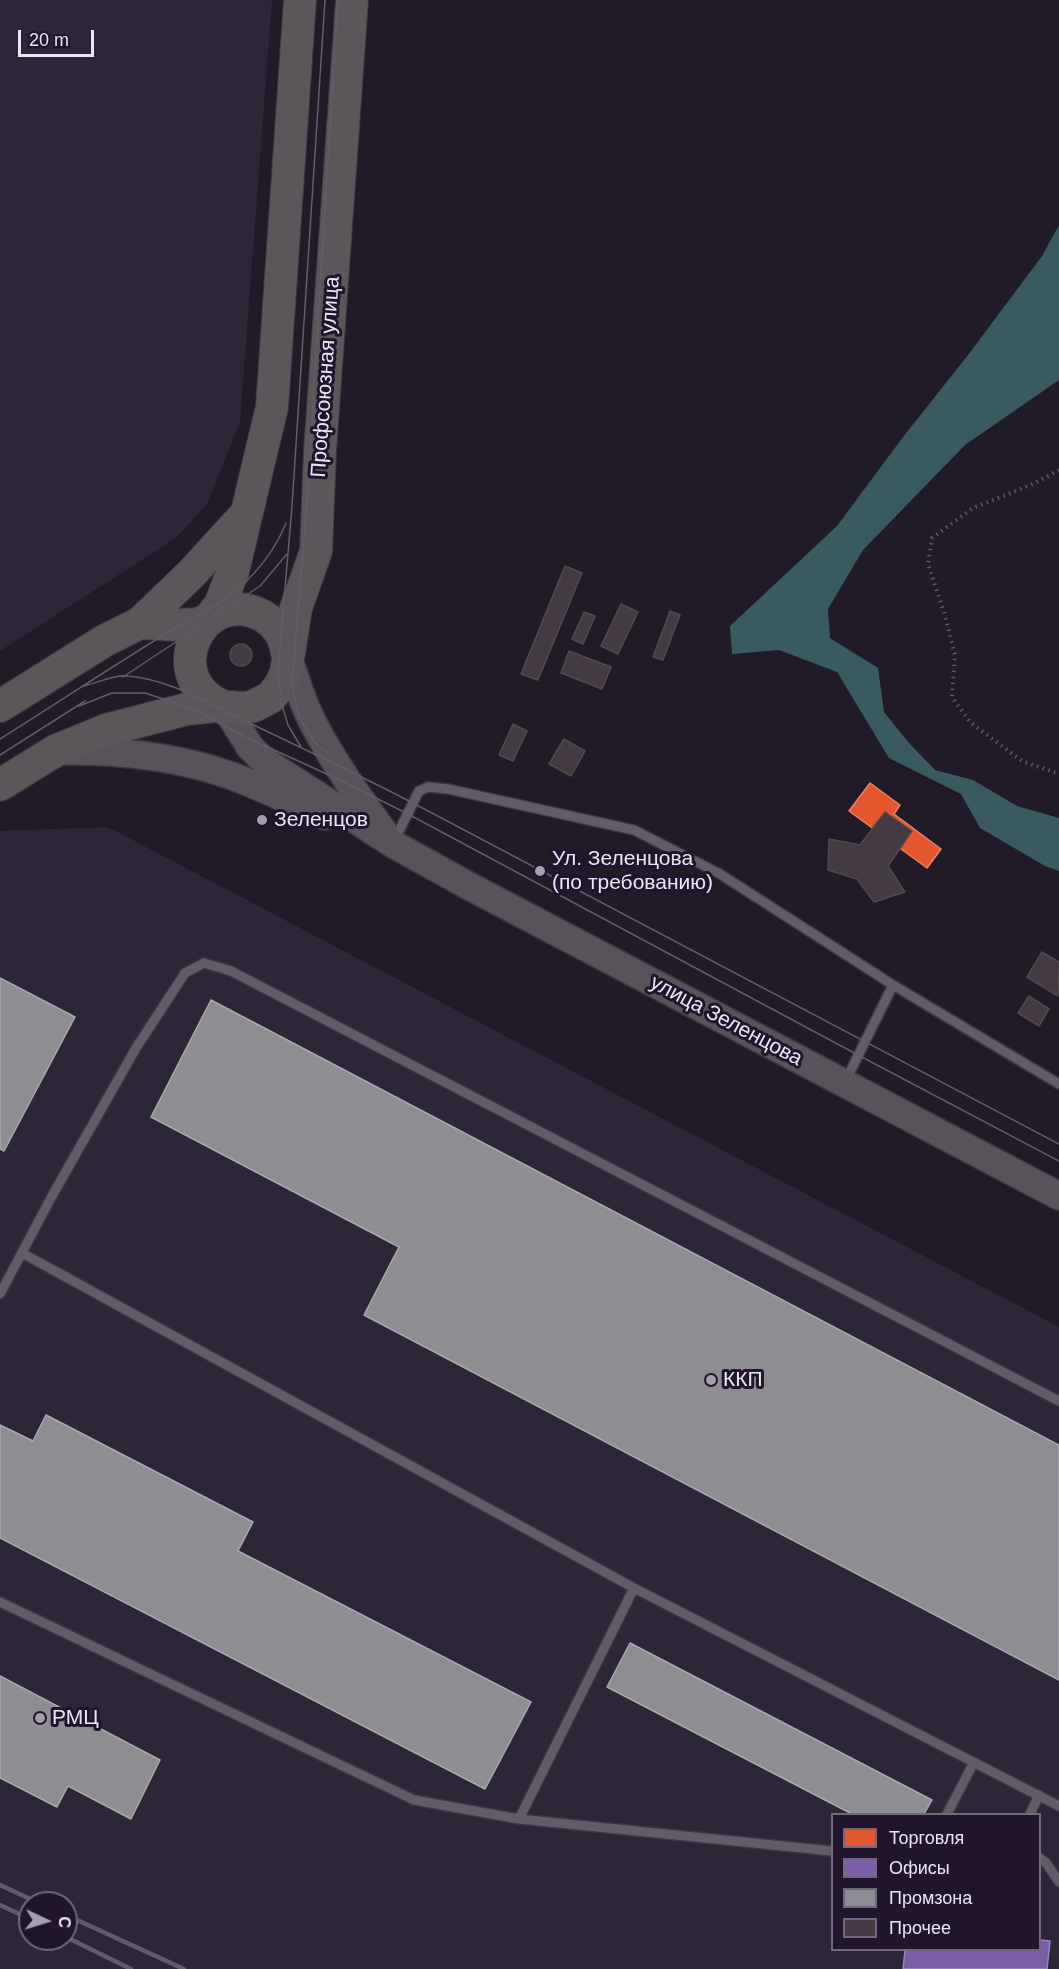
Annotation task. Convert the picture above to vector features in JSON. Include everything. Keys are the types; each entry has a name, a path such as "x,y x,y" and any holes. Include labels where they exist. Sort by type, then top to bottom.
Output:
{"main road":[{"path":"220,705 198,688 193,678 190,667 191,645 224,596 248,511 272,407 300,0"},
{"name":"Профсоюзная улица","path":"0,785 55,751 106,730 187,708 220,705 244,708 254,706 271,697 281,684 286,672 287,653 296,608 316,551 320,451 352,0"},
{"path":"0,706 104,641 140,623 191,574 248,511"},
{"path":"140,623 189,625 238,610 258,614 267,618 281,633 286,642 287,653"},
{"name":"улица Зеленцова","path":"287,653 303,699 327,748 393,844"},
{"name":"улица Зеленцова","path":"220,705 249,747 263,760 393,844 1059,1196"},
{"path":"55,751 118,753 173,760 205,768 231,776 393,844"}],"lane":[{"path":"393,844 419,791 428,787 448,789 634,830 720,874 892,985 1059,1084"},
{"path":"0,1294 52,1196 136,1048 185,973 204,963 231,971 1059,1401"},
{"path":"844,1083 892,985"},
{"path":"22,1254 634,1588 1059,1806"},
{"path":"519,1819 634,1588"},
{"path":"0,1602 414,1800 519,1819 831,1851"},
{"path":"948,1813 974,1762"},
{"path":"1031,1813 1039,1795"},
{"path":"1041,1859 1059,1882"}],"path":[{"path":"1059,470 1033,484 973,508 932,538 928,564 945,612 955,656 952,697 970,722 1022,761 1059,774"}],"shaded area":[{"path":"0,0 272,0 240,422 207,504 176,538 0,651"},
{"path":"1059,225 1059,380 965,445 863,550 828,609 830,638 878,668 884,712 935,770 973,780 1017,806 1059,818 1059,871 1045,866 980,828 961,794 889,758 837,672 779,650 732,654 730,626 837,526 1042,256"},
{"path":"108,827 1059,1327 1059,1969 0,1969 0,831"}],"building: Торговля":[{"path":"870,783 900,805 894,814 941,849 927,868 849,811"}],"building: Офисы":[{"path":"1041,1940 1050,1941 1047,1969 903,1969 905,1951 1041,1951"}],"building: Промзона":[{"path":"0,978 75,1017 4,1151 0,1149"},
{"name":"ККП","path":"211,1000 1059,1445 1059,1680 364,1315 399,1247 151,1117"},
{"path":"46,1415 253,1522 238,1551 531,1702 485,1789 0,1538 0,1425 33,1441"},
{"path":"630,1643 932,1800 925,1813 850,1813 607,1687"},
{"name":"РМЦ","path":"0,1676 160,1760 131,1819 68,1786 57,1807 0,1778"}],"building: Прочее":[{"path":"565,566 582,573 538,680 521,674"},
{"path":"621,604 638,612 618,654 601,646"},
{"path":"670,611 680,615 663,660 653,657"},
{"path":"584,612 595,616 583,644 572,639"},
{"path":"241,644 249,647 252,655 249,663 241,666 233,663 230,655 233,647"},
{"path":"569,651 611,667 602,689 561,673"},
{"path":"513,724 527,731 513,761 499,755"},
{"path":"564,739 585,751 571,776 549,764"},
{"path":"885,812 912,831 888,866 905,892 874,902 857,879 828,870 829,839 860,845"},
{"path":"1042,952 1059,962 1058,996 1027,977"},
{"path":"1029,996 1049,1009 1039,1026 1018,1013"}],"tram line":[{"path":"301,747 288,725 281,702 278,671 292,506 325,0"},
{"path":"330,755 315,743 300,719 292,685 306,513 338,0"},
{"path":"0,739 233,593 267,557 286,523"},
{"path":"123,677 260,586 287,554"},
{"path":"84,686 112,677 128,676 159,682 201,699 413,803 1059,1144"},
{"path":"79,706 112,693 145,693 191,708 241,735 408,814 1059,1161"},
{"path":"0,755 85,701"}],"railway":[{"path":"0,1885 18,1893"},
{"path":"0,1905 18,1913"},
{"path":"78,1920 184,1969"},
{"path":"78,1943 131,1969"}],"place":[{"name":"Зеленцов","path":"262,820"},
{"name":"Ул. Зеленцова (по требованию)","path":"540,871"},
{"name":"ККП","path":"711,1380"},
{"name":"РМЦ","path":"40,1718"}]}
